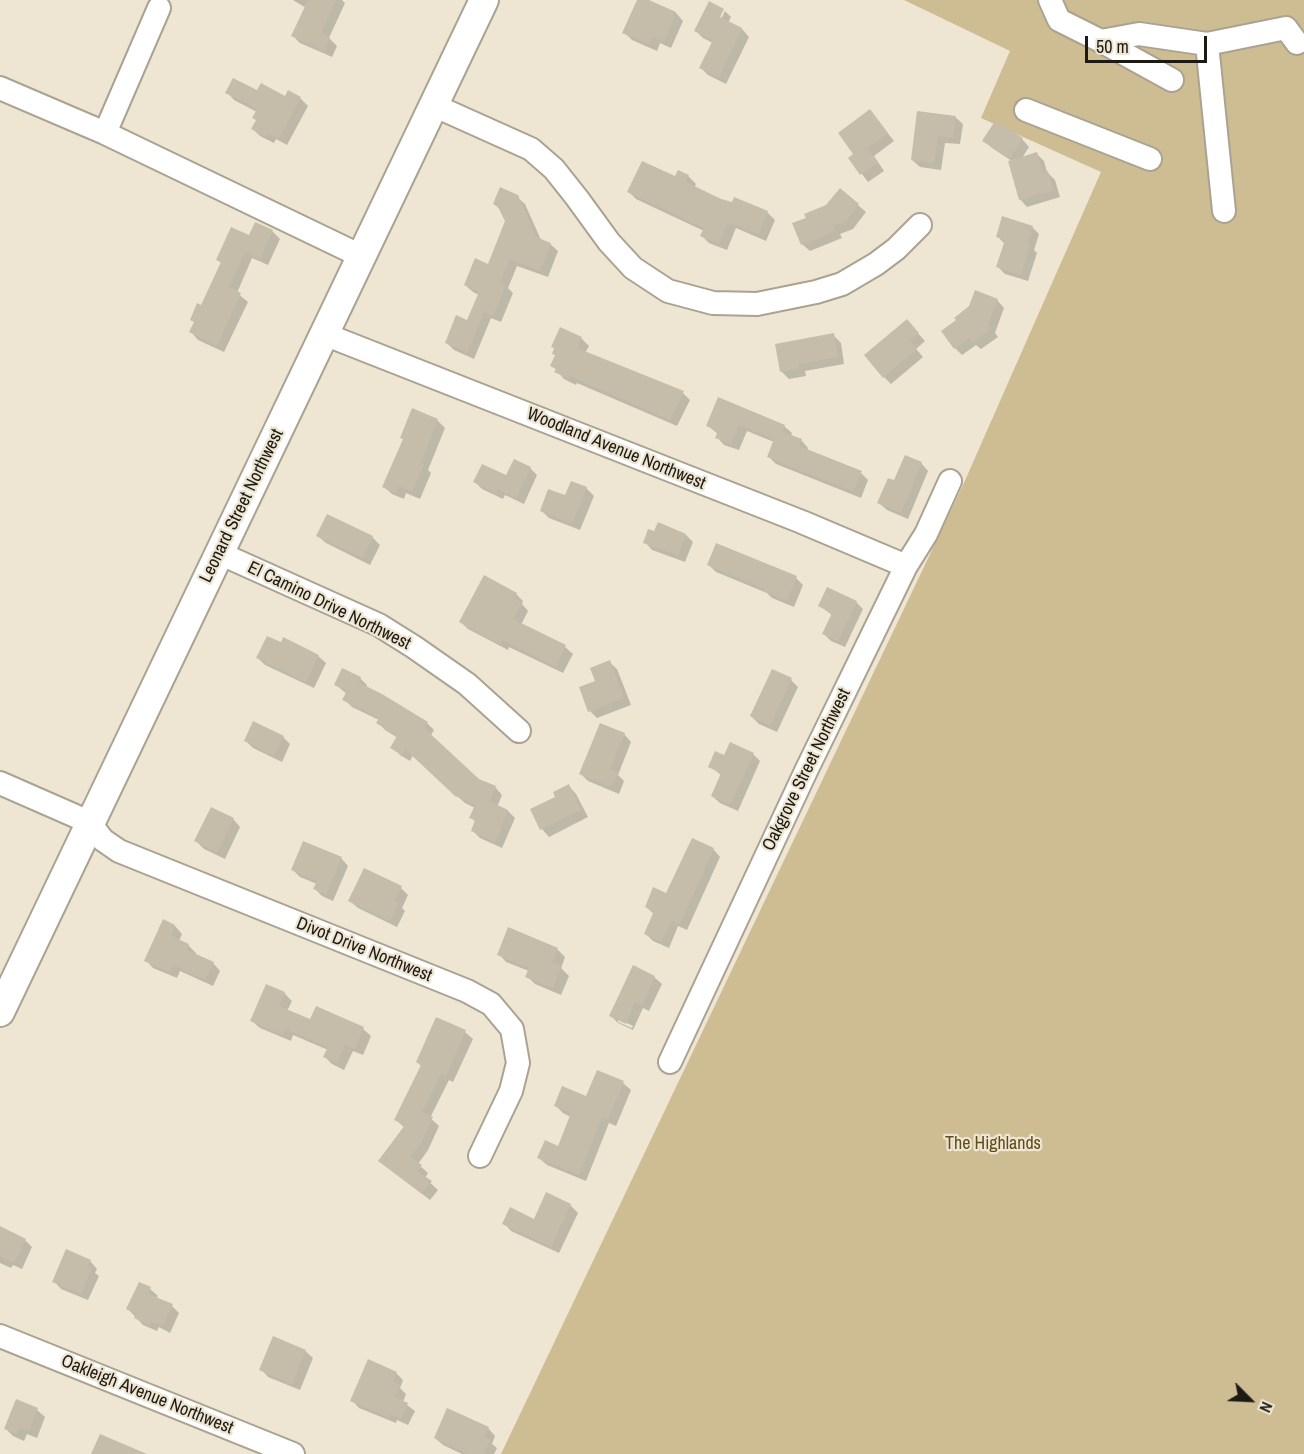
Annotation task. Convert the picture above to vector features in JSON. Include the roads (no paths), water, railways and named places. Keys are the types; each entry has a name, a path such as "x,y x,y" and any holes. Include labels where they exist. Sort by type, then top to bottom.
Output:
{"main road":[{"name":"Leonard Street Northwest","path":"0,1012 484,0"}],"street":[{"path":"1050,0 1059,20 1101,40 1172,80"},
{"path":"105,133 159,8"},
{"path":"1101,40 1139,34 1207,44 1286,28 1297,43"},
{"path":"1207,44 1224,211"},
{"path":"0,88 105,133 361,256"},
{"path":"433,105 531,148 554,169 609,242 633,268 668,291 713,303 757,304 816,292 842,284 896,249 920,225"},
{"path":"1026,110 1150,159"},
{"name":"Woodland Avenue Northwest","path":"324,334 802,522 906,566"},
{"name":"Oakgrove Street Northwest","path":"670,1062 806,771 906,566 926,534 950,481"},
{"name":"El Camino Drive Northwest","path":"219,554 379,625 467,684 519,730"},
{"path":"0,783 89,822"},
{"name":"Divot Drive Northwest","path":"89,822 103,840 118,851 467,991 491,1004 512,1029 518,1063 511,1091 480,1156"},
{"name":"Oakleigh Avenue Northwest","path":"0,1336 293,1454"}],"park label":[{"name":"The Highlands","path":"993,1144"}]}
